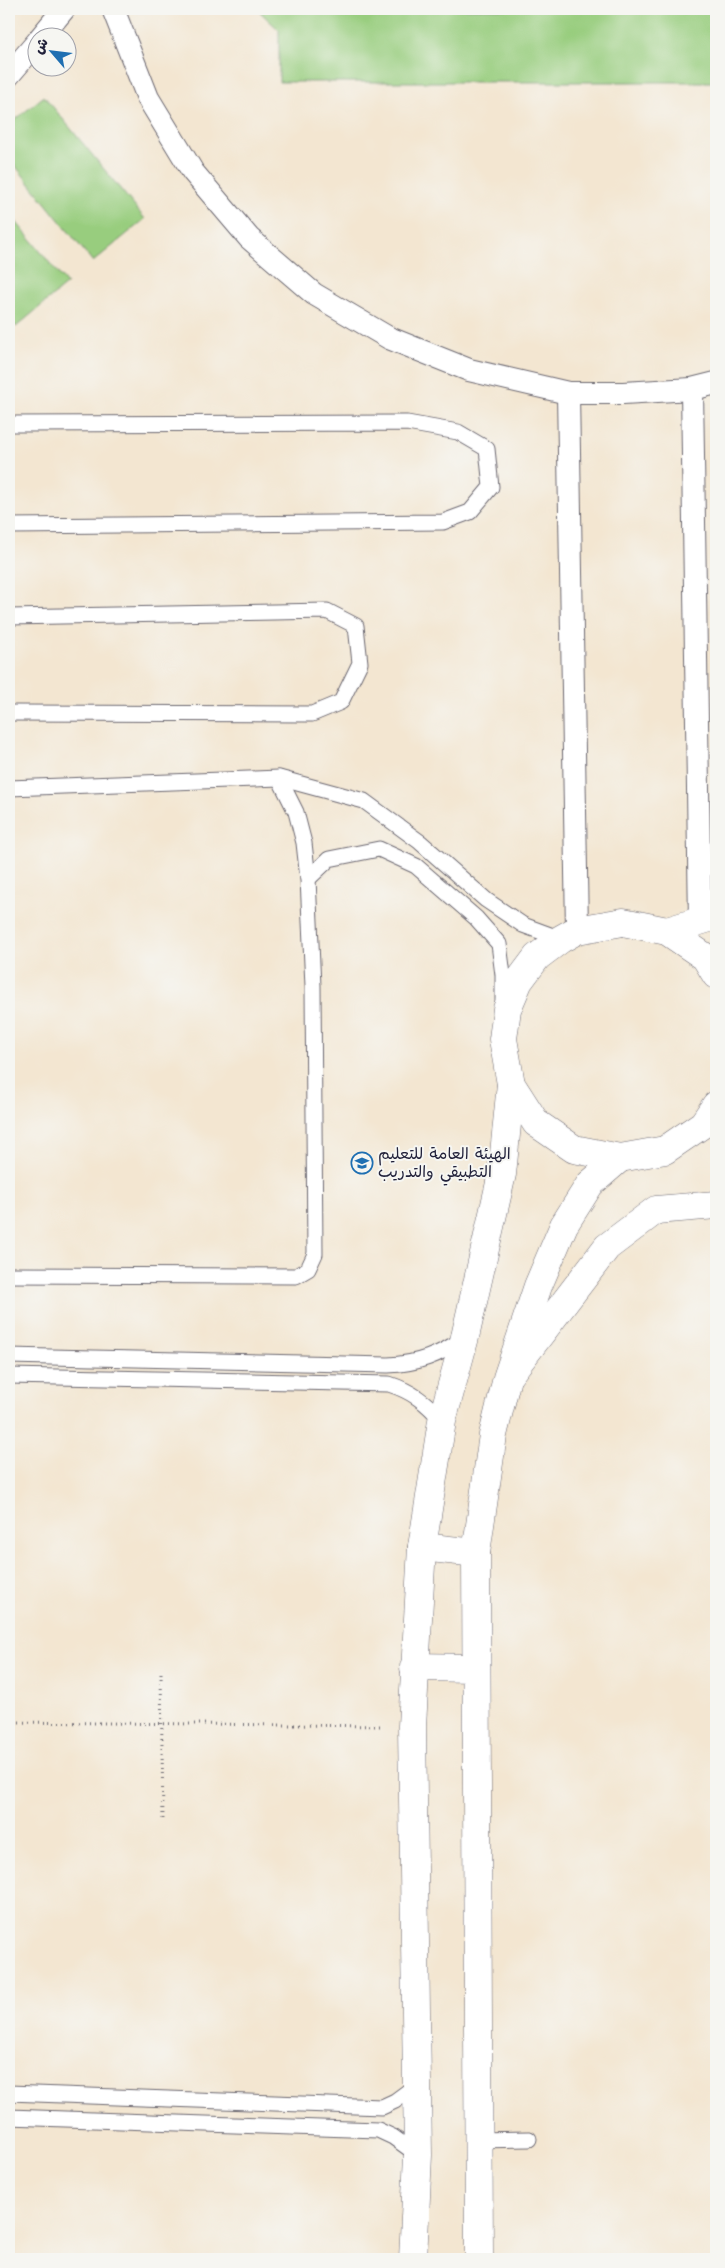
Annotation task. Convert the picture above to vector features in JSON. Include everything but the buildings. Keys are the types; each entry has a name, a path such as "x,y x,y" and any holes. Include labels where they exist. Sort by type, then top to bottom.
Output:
{"street":[{"path":"48,28 64,9"},
{"path":"113,9 148,98 193,172 249,238 307,288 389,338 469,370 568,393 623,393 692,389 716,383"},
{"path":"9,75 28,53"},
{"path":"667,931 708,919 692,389"},
{"path":"568,393 569,935"},
{"path":"413,2259 418,2155 418,2084 412,1726 422,1547 442,1420 465,1337 502,1174 511,1084 502,1039 507,1009 519,981 537,957 569,935 623,922 667,931 705,957 716,974"},
{"path":"511,1084 536,1123 574,1149 620,1158 665,1150 703,1124 716,1104"},
{"path":"479,2259 476,1553 493,1435 507,1378 538,1286 564,1225 590,1184 620,1158"},
{"path":"507,1378 607,1247 656,1210 716,1205"},
{"path":"422,1547 476,1553"},
{"path":"414,1667 475,1668"}],"lane":[{"path":"9,424 407,423 458,432 487,449 490,487 470,512 443,522 9,526"},
{"path":"9,617 327,611 356,626 360,663 341,702 312,714 9,713"},
{"path":"9,788 280,778 364,801 420,842 486,900 523,925 569,935"},
{"path":"9,1275 296,1276 308,1269 315,1254 313,986 308,879 304,843 296,812 280,778"},
{"path":"308,879 329,858 379,849 416,866 476,918 499,944 503,975 502,1039"},
{"path":"9,1356 396,1364 421,1361 437,1355 465,1337"},
{"path":"9,1376 389,1384 419,1397 442,1420"},
{"path":"9,2093 382,2107 395,2101 418,2084"},
{"path":"9,2117 378,2130 393,2137 418,2155"},
{"path":"478,2140 529,2138"}],"path":[{"path":"161,1672 163,1820"},
{"path":"9,1722 412,1726"}],"green space":[{"path":"257,9 716,9 716,82 279,82 279,30"},
{"path":"44,96 145,219 93,262 9,158 9,125"},
{"path":"9,213 67,284 16,327 9,318"}],"place":[{"name":"الهيئة العامة للتعليم التطبيقي والتدريب","path":"362,1163"}]}
